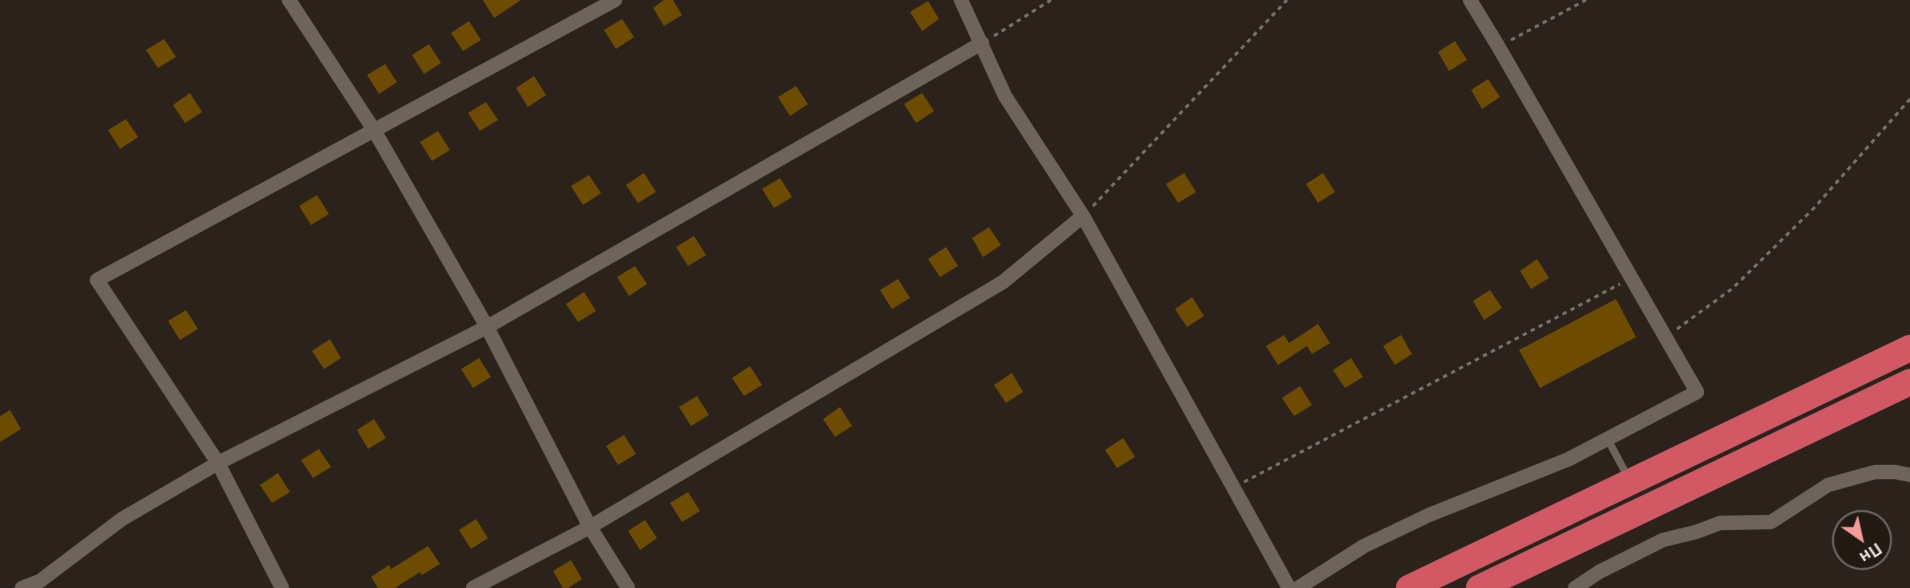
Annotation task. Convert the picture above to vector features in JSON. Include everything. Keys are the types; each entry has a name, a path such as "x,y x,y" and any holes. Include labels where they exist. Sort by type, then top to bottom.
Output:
{"highway":[{"path":"1409,588 1910,348"},
{"path":"1479,588 1907,387"}],"street":[{"path":"289,0 374,130 487,327 590,527 628,588"},
{"path":"282,588 218,464 97,280 615,0"},
{"path":"961,0 1005,96 1083,216 1289,588"},
{"path":"1298,588 1375,541 1429,515 1569,459 1697,392 1470,0"},
{"path":"22,588 40,580 122,519 218,464 487,327 982,43"},
{"path":"473,588 590,527 1003,282 1083,216"},
{"path":"1575,588 1599,572 1663,540 1720,523 1771,522 1828,484 1875,472 1894,472 1910,476"}],"lane":[{"path":"1608,438 1630,481"}],"path":[{"path":"982,43 1051,0"},
{"path":"1083,216 1287,0"},
{"path":"1498,46 1586,0"},
{"path":"1667,337 1732,288 1814,208 1910,99"},
{"path":"1233,488 1632,277"}],"building":[{"path":"483,0 521,0 494,18"},
{"path":"664,0 673,0 682,15 664,26 653,8"},
{"path":"928,1 939,19 922,31 910,12"},
{"path":"622,19 634,37 616,49 604,30"},
{"path":"469,21 481,40 463,51 451,33"},
{"path":"164,39 176,57 158,68 146,50"},
{"path":"1455,41 1467,60 1449,71 1438,52"},
{"path":"429,44 441,63 424,74 412,55"},
{"path":"385,64 397,82 379,94 367,75"},
{"path":"534,76 546,95 528,107 516,88"},
{"path":"1488,79 1500,97 1482,109 1471,90"},
{"path":"796,86 808,104 790,116 778,97"},
{"path":"190,93 202,112 185,123 173,105"},
{"path":"922,93 934,111 916,123 904,104"},
{"path":"486,102 498,120 480,131 468,113"},
{"path":"126,119 138,137 120,149 108,130"},
{"path":"438,131 450,150 432,161 420,142"},
{"path":"644,173 656,192 638,203 626,185"},
{"path":"1184,173 1196,192 1178,203 1166,184"},
{"path":"1323,173 1335,192 1318,203 1306,184"},
{"path":"589,175 601,193 583,205 571,186"},
{"path":"780,178 792,197 774,208 762,189"},
{"path":"317,195 329,214 311,225 299,206"},
{"path":"989,227 1001,245 983,257 972,238"},
{"path":"694,236 706,255 688,266 676,247"},
{"path":"946,247 958,266 940,277 928,259"},
{"path":"1537,259 1549,278 1531,289 1520,271"},
{"path":"635,266 647,284 629,296 617,277"},
{"path":"898,279 910,298 892,309 880,290"},
{"path":"1490,290 1502,308 1484,320 1473,301"},
{"path":"584,292 596,311 578,322 566,304"},
{"path":"1192,297 1204,316 1187,327 1175,309"},
{"path":"1616,299 1636,337 1540,388 1519,350"},
{"path":"186,310 198,329 180,340 168,321"},
{"path":"1318,324 1330,343 1312,354 1307,346 1278,365 1266,346 1284,335 1289,343"},
{"path":"1401,335 1412,354 1395,365 1383,346"},
{"path":"330,339 341,358 324,369 312,351"},
{"path":"479,358 491,377 473,388 461,369"},
{"path":"1351,358 1363,377 1345,388 1333,370"},
{"path":"750,366 762,385 744,396 732,378"},
{"path":"1012,373 1023,392 1006,403 994,385"},
{"path":"1300,386 1312,405 1294,416 1282,398"},
{"path":"697,396 709,415 691,426 679,407"},
{"path":"840,407 852,426 835,437 823,419"},
{"path":"10,410 21,429 0,442 0,416"},
{"path":"374,419 386,438 368,449 357,430"},
{"path":"624,435 636,454 618,465 606,446"},
{"path":"1123,438 1135,457 1117,468 1105,450"},
{"path":"319,449 331,467 313,478 301,460"},
{"path":"278,473 290,492 272,503 260,485"},
{"path":"688,492 700,511 682,522 670,503"},
{"path":"476,519 488,538 471,549 459,530"},
{"path":"645,520 657,538 640,550 628,531"},
{"path":"428,546 440,564 422,575 420,572 395,588 378,588 371,577 389,565 391,569"},
{"path":"571,560 582,579 568,588 563,588 553,571"}]}
